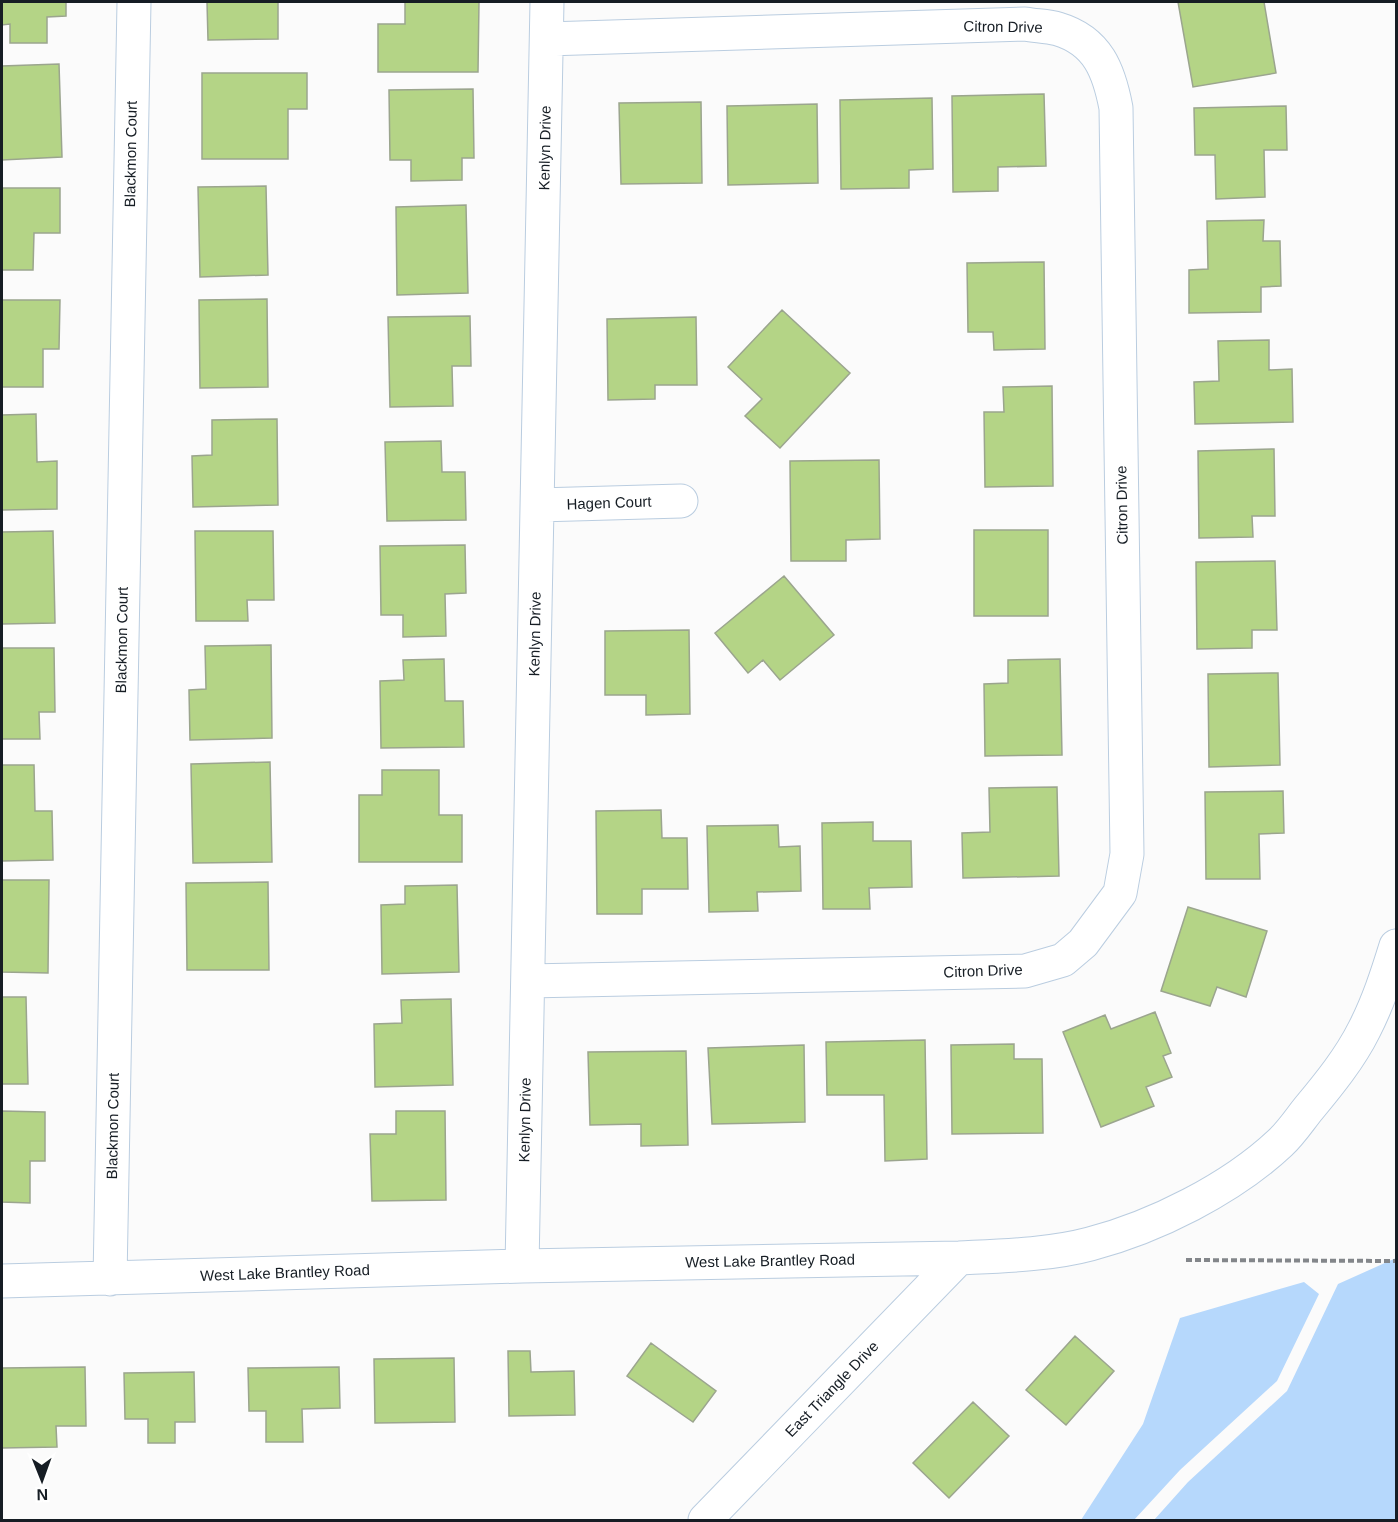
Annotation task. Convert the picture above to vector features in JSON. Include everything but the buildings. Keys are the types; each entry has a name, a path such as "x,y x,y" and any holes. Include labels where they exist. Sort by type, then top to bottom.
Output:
{"street":[{"name":"Blackmon Court","path":"110,1279 134,2"},
{"name":"Kenlyn Drive","path":"522,1266 547,2"},
{"name":"Citron Drive","path":"528,981 1025,971 1063,960 1083,943 1120,893 1127,854 1116,108 1111,82 1102,61 1085,41 1058,29 1025,24 547,39"},
{"name":"Hagen Court","path":"538,506 681,501"},
{"name":"West Lake Brantley Road","path":"2,1281 522,1266 959,1258 1022,1254 1088,1245 1135,1230 1169,1215 1244,1172 1281,1142 1342,1065 1364,1032 1383,989 1396,946"},
{"name":"East Triangle Drive","path":"705,1521 959,1258"}],"path":[{"path":"1186,1260 1396,1261"}],"shaded area":[{"path":"1396,1258 1396,1520 1154,1520 1188,1482 1287,1391 1338,1284"},
{"path":"1304,1282 1319,1294 1277,1381 1180,1470 1134,1520 1081,1520 1143,1424 1180,1318"}]}
